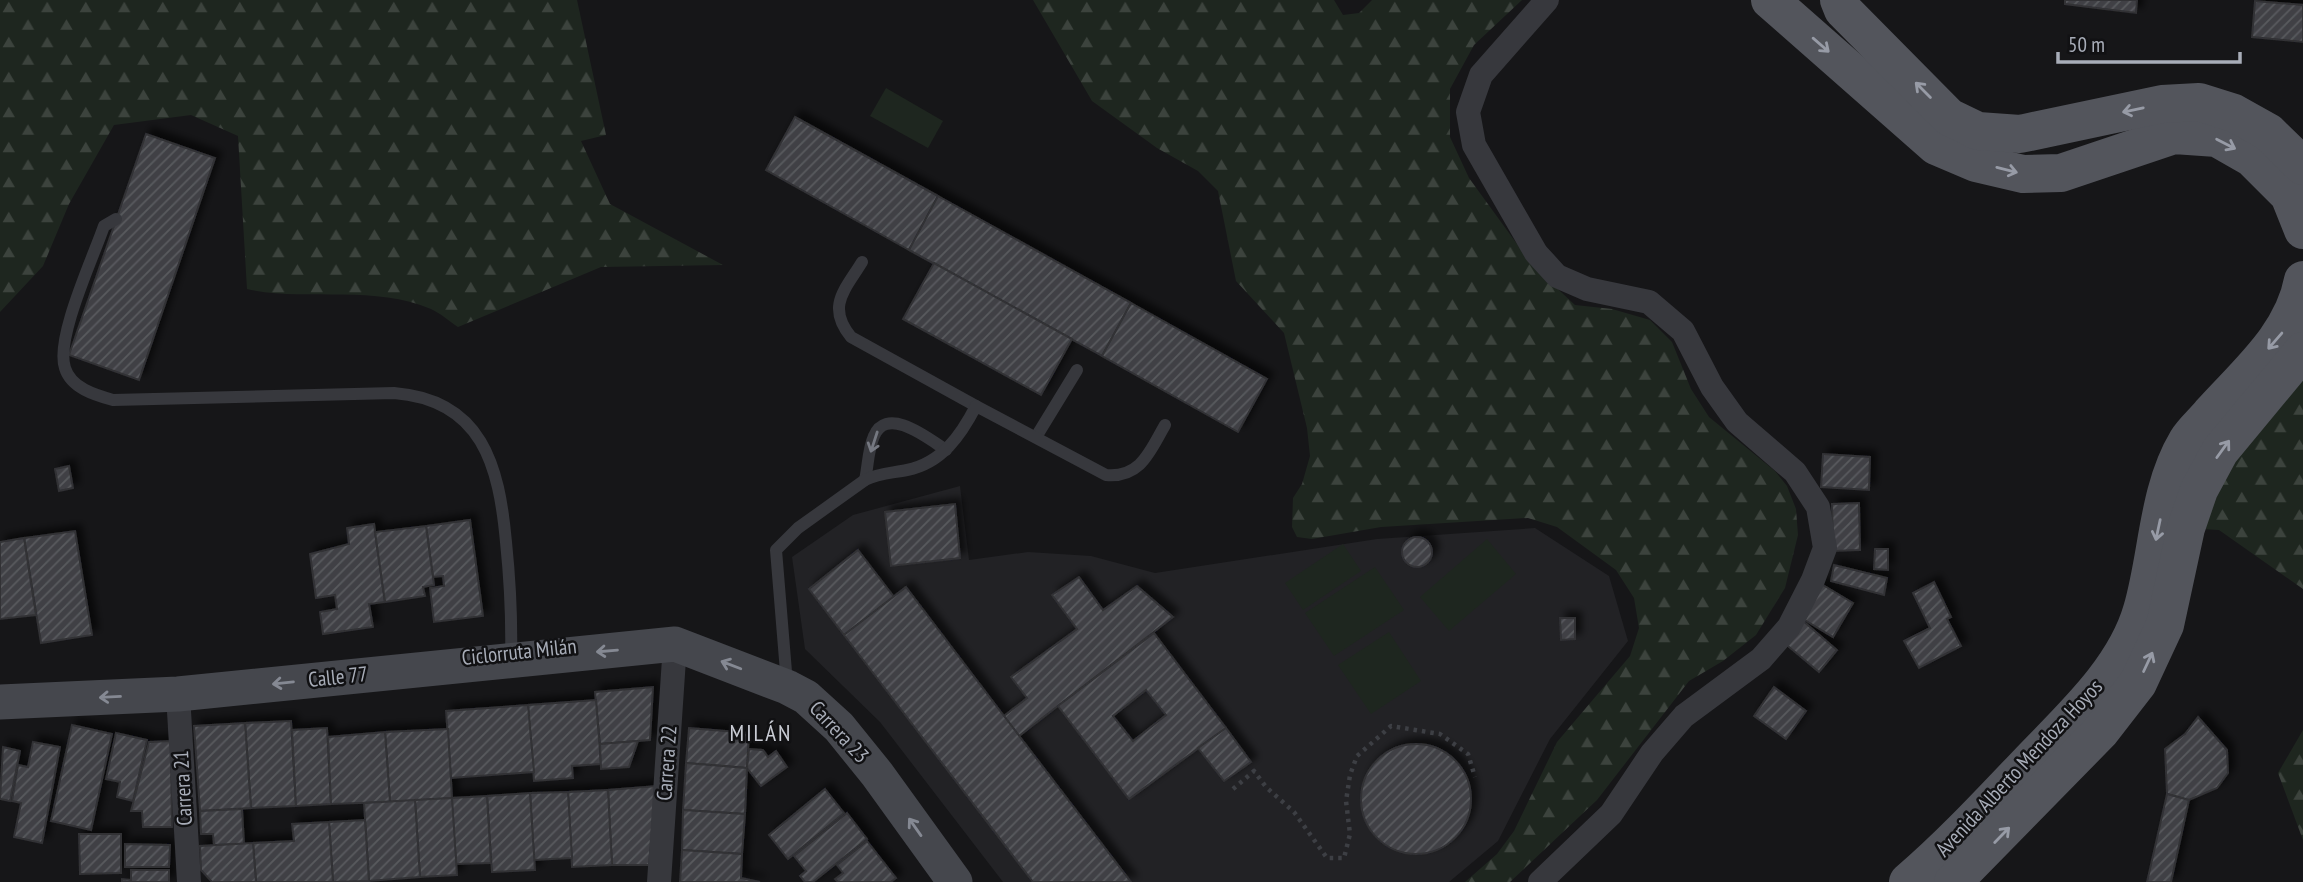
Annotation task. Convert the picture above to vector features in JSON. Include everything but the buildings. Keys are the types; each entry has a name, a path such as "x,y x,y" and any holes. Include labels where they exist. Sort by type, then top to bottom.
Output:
{"main road":[{"path":"1770,0 1936,146 1976,163 2023,174 2061,173 2174,135 2217,138 2252,158 2289,195 2303,230"},
{"path":"1839,0 1843,10 1949,117 1978,131 2020,134 2162,104 2199,102 2234,113 2269,132 2303,166"},
{"name":"Avenida Alberto Mendoza Hoyos","path":"1908,882 1977,817 2082,706 2118,660 2142,612 2160,522 2172,478 2187,441 2284,331 2299,300 2303,280"},
{"name":"Avenida Alberto Mendoza Hoyos","path":"1953,882 2100,732 2138,682 2165,625 2186,528 2199,490 2220,451 2303,351"},
{"name":"Calle 77","path":"0,702 178,694 675,644"},
{"name":"Carrera 23","path":"675,644 806,696 839,727 877,774 955,882"}],"street":[{"path":"1540,882 1611,814 1652,753 1684,716 1761,659 1789,627 1813,580 1825,548 1818,507 1795,472 1737,422 1712,387 1683,331 1649,302 1587,289 1557,276 1536,253 1474,145 1468,112 1481,75 1547,0"},
{"name":"Carrera 22","path":"659,882 675,644"},
{"name":"Carrera 21","path":"178,694 189,882"}],"lane":[{"path":"116,219 104,226 62,343 65,368 72,380 91,394 113,400 394,393 420,395 449,408 470,426 481,441 498,477 513,604 511,659"},
{"path":"862,262 837,302 839,318 851,337 976,406 1107,475 1130,473 1142,464 1165,425"},
{"path":"1036,437 1077,370"},
{"path":"788,687 776,550 798,528 874,475 922,466 946,450 963,432 976,406"},
{"path":"865,481 873,438 879,428 889,424 906,425 946,450"}],"path":[{"path":"1233,789 1254,771 1266,788 1294,812 1327,858 1344,858 1350,834 1346,801 1350,775 1357,756 1391,726 1440,734 1468,754 1475,777"}],"shaded area":[{"path":"960,486 969,560 1028,552 1091,556 1155,573 1377,539 1535,528 1609,576 1628,641 1550,739 1498,841 1449,882 1003,882 880,722 805,649 792,557 853,515"}],"green space":[{"path":"0,0 577,0 606,135 581,141 610,204 723,265 601,267 458,327 431,309 409,301 363,295 269,293 247,289 238,136 191,115 114,125 69,204 43,266 0,312"},
{"path":"1033,0 1334,0 1343,15 1359,13 1372,0 1522,0 1474,45 1450,89 1450,137 1469,178 1533,266 1575,305 1612,309 1650,320 1672,342 1691,389 1709,417 1775,471 1787,486 1796,509 1798,535 1785,588 1756,635 1723,661 1689,681 1597,800 1510,882 1465,882 1497,854 1514,831 1557,742 1630,656 1639,628 1634,598 1616,570 1557,527 1528,518 1381,527 1312,539 1297,537 1292,527 1293,498 1302,484 1310,456 1307,428 1284,333 1236,281 1218,191 1198,171 1157,148 1092,101"},
{"path":"886,88 943,121 928,148 870,116"},
{"path":"2303,351 2303,589 2219,530 2186,528"},
{"path":"1487,539 1516,574 1449,631 1420,597"},
{"path":"1343,544 1361,571 1303,610 1285,583"},
{"path":"1375,567 1404,610 1334,656 1305,613"},
{"path":"1389,632 1421,681 1371,714 1338,665"},
{"path":"2303,730 2303,840 2278,773"}],"district":[{"name":"MILÁN","path":"761,733"}]}
